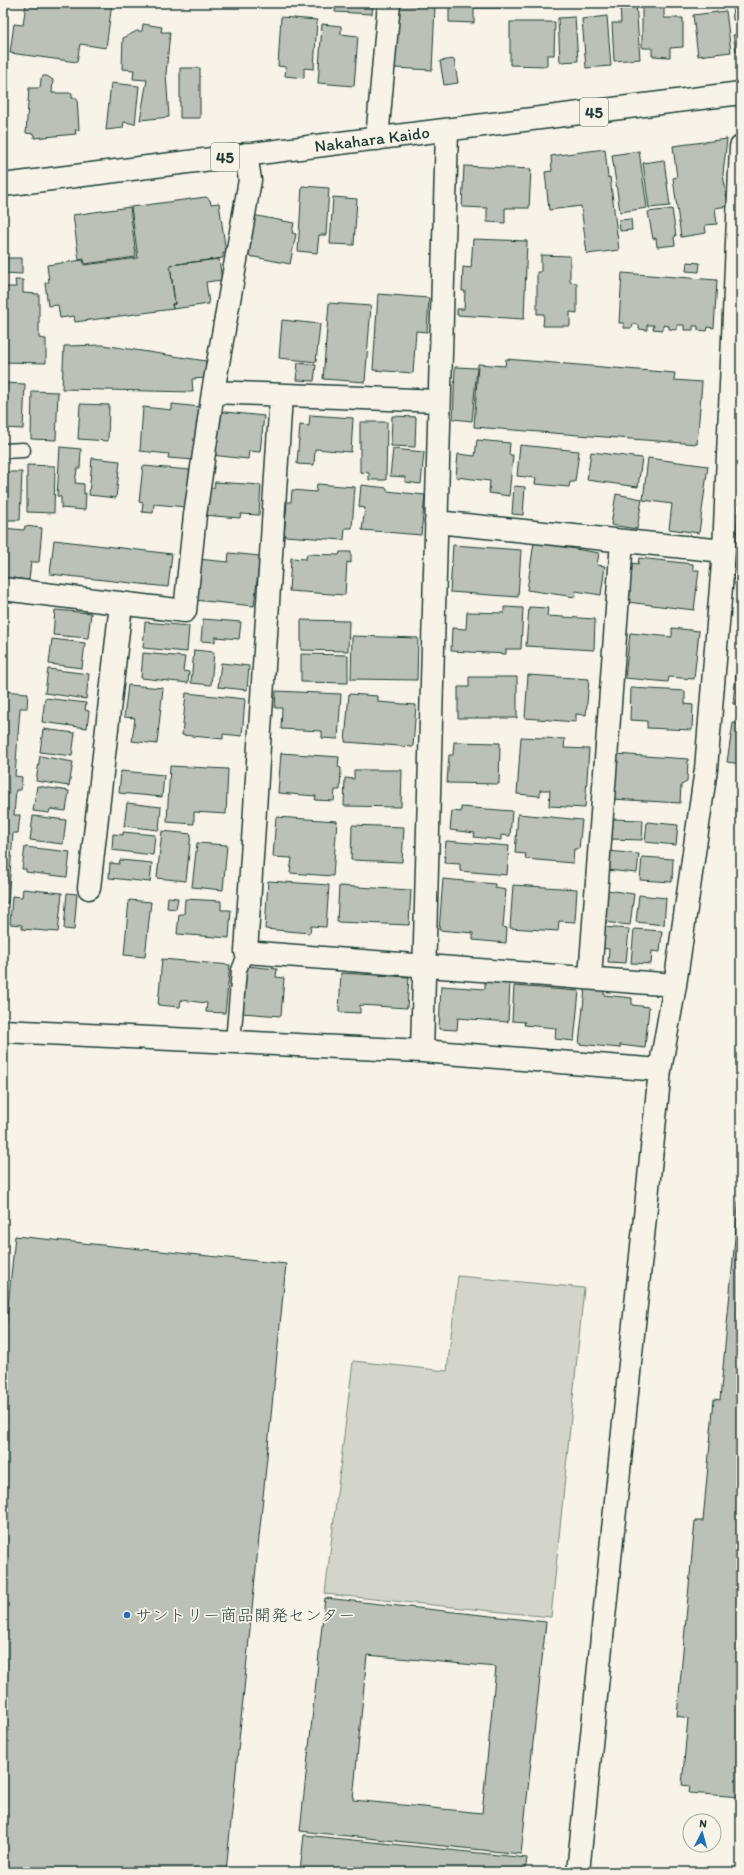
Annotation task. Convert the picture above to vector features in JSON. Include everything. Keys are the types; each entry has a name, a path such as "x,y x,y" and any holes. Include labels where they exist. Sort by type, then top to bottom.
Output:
{"street":[{"path":"377,140 389,3"},
{"name":"Nakahara Kaido","path":"3,185 246,154 377,140 741,93"},
{"path":"422,1050 447,131"},
{"path":"578,1872 660,1070 675,985 706,769 724,551 741,147"},
{"path":"3,590 186,611 195,515 213,392 250,180 246,154"},
{"path":"213,392 281,396 439,401"},
{"path":"281,396 246,952 590,977 675,985"},
{"path":"436,522 724,551"},
{"path":"590,977 622,541"},
{"path":"88,888 122,604"},
{"path":"3,1031 422,1050 660,1070"}],"lane":[{"path":"3,451 23,450"},
{"path":"232,1042 239,970 246,952"}],"shaded area":[{"path":"458,1276 584,1288 551,1617 325,1594 353,1361 447,1371"}],"building":[{"path":"26,3 112,3 106,48 80,44 77,62 10,53 14,24 23,25"},
{"path":"336,3 373,3 372,14 335,12"},
{"path":"449,3 501,3 500,8 474,8 474,23 449,22"},
{"path":"620,3 636,3 640,59 614,61 612,23 621,23"},
{"path":"642,3 664,3 664,18 683,18 683,47 670,48 670,57 652,56 652,48 642,48"},
{"path":"678,3 719,3 719,6 678,6"},
{"path":"732,3 741,3 741,20 733,20"},
{"path":"398,4 435,6 432,70 394,68"},
{"path":"726,11 731,52 698,56 693,15"},
{"path":"607,16 611,66 586,68 582,19"},
{"path":"281,17 317,20 314,69 304,68 304,78 285,76 286,67 278,66"},
{"path":"575,17 578,61 560,62 558,18"},
{"path":"510,22 555,22 554,55 547,55 547,66 510,65"},
{"path":"143,24 162,27 161,32 170,32 166,74 169,117 140,120 147,80 133,79 134,70 122,69 123,38 137,31 142,31"},
{"path":"322,24 341,26 341,34 358,36 354,86 318,83"},
{"path":"741,34 741,51 736,52 733,35"},
{"path":"454,59 458,83 444,85 440,61"},
{"path":"180,68 200,68 200,118 180,118"},
{"path":"43,76 47,76 53,80 52,93 72,93 72,98 77,98 79,130 75,130 76,134 34,138 34,134 26,133 29,88 40,88 41,79"},
{"path":"111,83 139,86 135,124 124,122 123,128 106,130"},
{"path":"727,139 723,174 728,206 715,208 717,224 705,225 706,233 681,237 673,178 677,177 673,146"},
{"path":"605,149 619,250 587,254 581,206 549,210 545,172 552,171 551,156"},
{"path":"639,151 647,208 620,212 612,155"},
{"path":"664,160 670,206 649,208 643,163"},
{"path":"464,166 531,169 529,208 505,208 505,223 487,222 487,208 462,207"},
{"path":"302,186 329,188 326,235 319,235 317,253 298,251"},
{"path":"206,197 210,200 211,204 219,203 226,253 223,253 223,258 170,265 175,304 172,304 173,309 75,322 74,316 60,318 58,305 48,306 45,283 49,282 47,265 83,260 84,265 138,258 131,207"},
{"path":"333,197 357,199 354,245 330,244"},
{"path":"130,207 136,257 85,264 84,259 79,260 73,215"},
{"path":"672,209 676,236 674,237 675,245 657,247 656,238 653,239 648,212"},
{"path":"252,215 294,223 292,233 296,234 290,264 244,255"},
{"path":"631,219 632,230 620,231 619,220"},
{"path":"473,239 527,241 524,319 457,315 457,309 464,309 465,291 462,291 463,267 471,268"},
{"path":"541,255 570,256 570,282 577,283 577,313 570,312 570,326 543,326 544,314 537,314 537,272 541,272"},
{"path":"3,258 22,258 22,274 4,273 4,287 16,287 15,280 23,280 23,293 39,294 39,338 46,339 46,363 3,362"},
{"path":"219,259 222,280 206,282 209,304 173,309 172,304 175,304 170,265"},
{"path":"687,262 700,263 699,272 686,271"},
{"path":"622,273 717,280 714,328 708,327 707,331 698,330 698,326 693,326 693,330 684,330 684,325 677,325 677,330 669,329 669,326 663,325 663,330 653,329 654,325 647,325 647,330 639,329 639,325 633,324 632,328 624,328 624,323 619,323"},
{"path":"378,294 429,298 427,332 416,331 413,373 373,370"},
{"path":"329,303 371,306 365,382 323,379"},
{"path":"282,320 320,324 316,362 279,358"},
{"path":"103,345 206,361 205,378 192,379 193,392 62,389 64,346"},
{"path":"506,359 675,373 674,380 702,382 697,444 474,427 478,364 505,366"},
{"path":"298,363 316,365 314,381 296,380"},
{"path":"455,367 477,368 472,421 453,419"},
{"path":"3,383 25,384 23,429 3,428"},
{"path":"32,391 58,392 56,440 31,439"},
{"path":"80,404 109,405 108,441 78,439"},
{"path":"172,404 200,407 195,460 168,458 169,454 140,451 143,407 172,410"},
{"path":"215,411 264,416 260,452 249,451 248,459 211,455"},
{"path":"310,415 353,418 351,452 315,449 314,465 297,464 300,425 309,426"},
{"path":"392,416 416,417 415,447 391,446"},
{"path":"360,422 387,422 386,480 369,480 369,473 360,472"},
{"path":"477,440 510,443 509,455 513,455 509,496 489,493 490,481 456,477 458,454 475,456"},
{"path":"520,445 579,451 575,482 570,482 569,487 535,484 536,478 517,476"},
{"path":"60,447 81,449 80,469 77,469 75,483 84,484 84,494 86,493 85,510 61,508 61,497 57,496"},
{"path":"740,448 741,495 739,495"},
{"path":"393,449 424,452 421,484 405,482 405,477 390,476"},
{"path":"591,452 642,458 638,487 587,480"},
{"path":"92,458 120,461 116,498 89,495"},
{"path":"648,458 708,466 699,533 669,529 672,504 643,500"},
{"path":"27,465 55,466 54,513 27,512"},
{"path":"143,466 190,470 186,507 154,504 153,513 142,512 143,503 139,502"},
{"path":"3,472 22,472 20,520 3,520"},
{"path":"215,482 261,485 259,515 241,514 240,518 202,515 204,487 214,488"},
{"path":"317,484 355,487 352,528 345,528 344,540 284,536 287,502 291,502 292,490 316,492"},
{"path":"361,485 387,488 387,491 425,495 421,535 362,530 365,508 359,507"},
{"path":"514,486 525,487 523,515 512,514"},
{"path":"616,494 642,499 637,529 611,525"},
{"path":"25,526 42,528 39,562 31,562 29,580 3,577 3,528 24,530"},
{"path":"54,540 172,554 168,587 50,574"},
{"path":"534,542 599,553 597,565 605,566 601,595 576,591 575,597 527,590"},
{"path":"453,545 521,550 518,597 450,592"},
{"path":"340,552 351,552 351,563 347,562 345,595 289,591 291,558 306,559 307,554 339,555"},
{"path":"229,553 260,556 254,606 194,600 198,559 228,562"},
{"path":"736,556 741,557 741,585 735,585"},
{"path":"639,558 693,564 693,570 699,570 694,610 627,602 632,563 638,564"},
{"path":"504,607 523,608 521,649 506,649 506,654 451,651 452,628 466,629 467,612 504,613"},
{"path":"529,607 548,608 547,616 595,619 594,650 526,646"},
{"path":"55,610 91,613 88,638 53,635"},
{"path":"203,619 241,622 239,639 215,637 215,642 201,641"},
{"path":"301,620 349,621 348,651 301,650"},
{"path":"145,622 189,626 187,652 143,648"},
{"path":"672,628 699,631 694,679 669,677 668,682 625,678 630,633 672,637"},
{"path":"352,636 418,638 417,680 351,679"},
{"path":"52,639 85,643 82,668 49,664"},
{"path":"194,650 214,652 211,685 191,683"},
{"path":"143,653 185,657 183,671 189,672 188,683 141,678"},
{"path":"301,654 348,655 348,683 301,682"},
{"path":"221,663 249,666 247,690 218,687"},
{"path":"48,669 89,674 86,699 45,693"},
{"path":"736,673 741,674 741,705 733,704"},
{"path":"528,675 589,679 586,715 576,714 576,722 525,718"},
{"path":"469,677 517,677 517,718 458,718 458,687 469,687"},
{"path":"128,685 163,688 157,744 132,741 135,718 124,717"},
{"path":"631,688 685,691 685,704 693,705 692,730 647,728 647,721 630,720"},
{"path":"3,691 28,693 27,708 20,708 15,776 22,777 21,790 16,790 14,815 20,815 18,833 13,833 8,903 3,903"},
{"path":"276,691 341,694 338,739 322,738 322,731 281,729 282,708 275,708"},
{"path":"186,693 245,699 242,736 223,734 223,739 182,735"},
{"path":"349,694 378,696 378,702 416,705 413,747 345,742"},
{"path":"45,698 86,703 85,710 89,711 87,728 42,722"},
{"path":"733,723 741,724 741,764 727,762"},
{"path":"43,729 75,733 72,756 40,752"},
{"path":"521,737 565,739 564,748 589,749 585,808 549,806 550,790 540,790 540,796 517,794"},
{"path":"454,742 500,743 499,784 447,783 449,755 453,755"},
{"path":"281,753 339,757 338,767 341,768 340,790 335,790 334,801 315,800 316,796 278,793"},
{"path":"615,754 688,759 687,782 681,785 680,803 612,799"},
{"path":"40,756 73,762 69,786 36,781"},
{"path":"170,766 228,769 226,814 194,812 194,824 167,822"},
{"path":"354,770 402,770 401,807 344,806 345,778 354,779"},
{"path":"121,771 164,775 162,797 119,793"},
{"path":"37,786 69,791 66,811 50,809 49,813 33,811"},
{"path":"127,803 161,807 159,830 124,826"},
{"path":"461,807 512,811 510,836 501,835 501,840 474,837 475,833 450,830 452,811 461,812"},
{"path":"518,814 582,820 579,849 574,849 573,863 525,859 526,854 515,853"},
{"path":"33,816 66,820 63,844 30,840"},
{"path":"276,817 337,821 333,876 290,873 292,858 273,857"},
{"path":"610,819 643,820 642,840 610,839"},
{"path":"647,822 678,825 676,845 645,842"},
{"path":"352,825 404,827 402,862 351,860"},
{"path":"162,831 191,834 186,881 157,878"},
{"path":"123,832 155,835 153,855 112,850 113,834 123,835"},
{"path":"446,841 509,846 507,875 460,871 460,864 444,863"},
{"path":"197,843 227,845 223,890 192,887"},
{"path":"25,847 70,852 67,877 26,872 26,869 22,869"},
{"path":"741,848 741,876 737,875"},
{"path":"608,851 639,854 637,873 606,870"},
{"path":"642,857 673,859 672,882 640,880"},
{"path":"120,860 152,863 150,882 109,878 110,863 119,864"},
{"path":"443,879 495,884 495,888 506,890 503,927 507,928 506,943 473,940 473,933 439,930"},
{"path":"268,881 329,885 326,927 311,926 310,933 265,929"},
{"path":"513,885 577,889 575,922 559,921 558,931 510,928"},
{"path":"339,886 411,890 409,925 337,922"},
{"path":"23,889 62,893 58,932 22,929 22,925 10,924 12,896 22,897"},
{"path":"607,890 634,894 630,925 603,922"},
{"path":"67,893 77,894 74,930 64,929"},
{"path":"639,895 666,898 664,925 636,922"},
{"path":"168,897 178,898 176,909 167,908"},
{"path":"185,899 221,901 221,910 231,910 229,938 177,934 179,914 184,914"},
{"path":"129,900 151,902 145,957 124,955"},
{"path":"602,927 629,929 626,963 608,962 609,949 600,948"},
{"path":"634,929 662,931 660,952 652,951 651,964 631,963"},
{"path":"162,959 230,965 225,1013 206,1012 207,1003 181,1000 180,1007 158,1005"},
{"path":"246,966 277,969 276,977 284,978 281,1016 242,1013"},
{"path":"341,973 409,977 407,1008 360,1005 360,1013 339,1012"},
{"path":"485,980 510,982 508,1022 458,1018 457,1030 439,1029 441,986 485,989"},
{"path":"514,986 579,991 574,1041 555,1039 556,1028 524,1025 525,1022 512,1021"},
{"path":"585,989 604,991 604,995 632,998 632,1005 649,1007 645,1048 620,1045 620,1048 579,1044"},
{"path":"741,1173 741,1797 689,1793 690,1786 682,1785 688,1718 677,1716 695,1521 703,1521 714,1399 720,1400"},
{"name":"サントリー商品開発センター","path":"15,1236 286,1264 226,1872 3,1872 3,1357"},
{"path":"325,1598 546,1622 521,1854 300,1831","holes":["367,1655 496,1667 482,1813 353,1800"]},
{"path":"304,1835 527,1858 525,1872 300,1872"}],"place":[{"name":"サントリー商品開発センター","path":"127,1615"}]}
